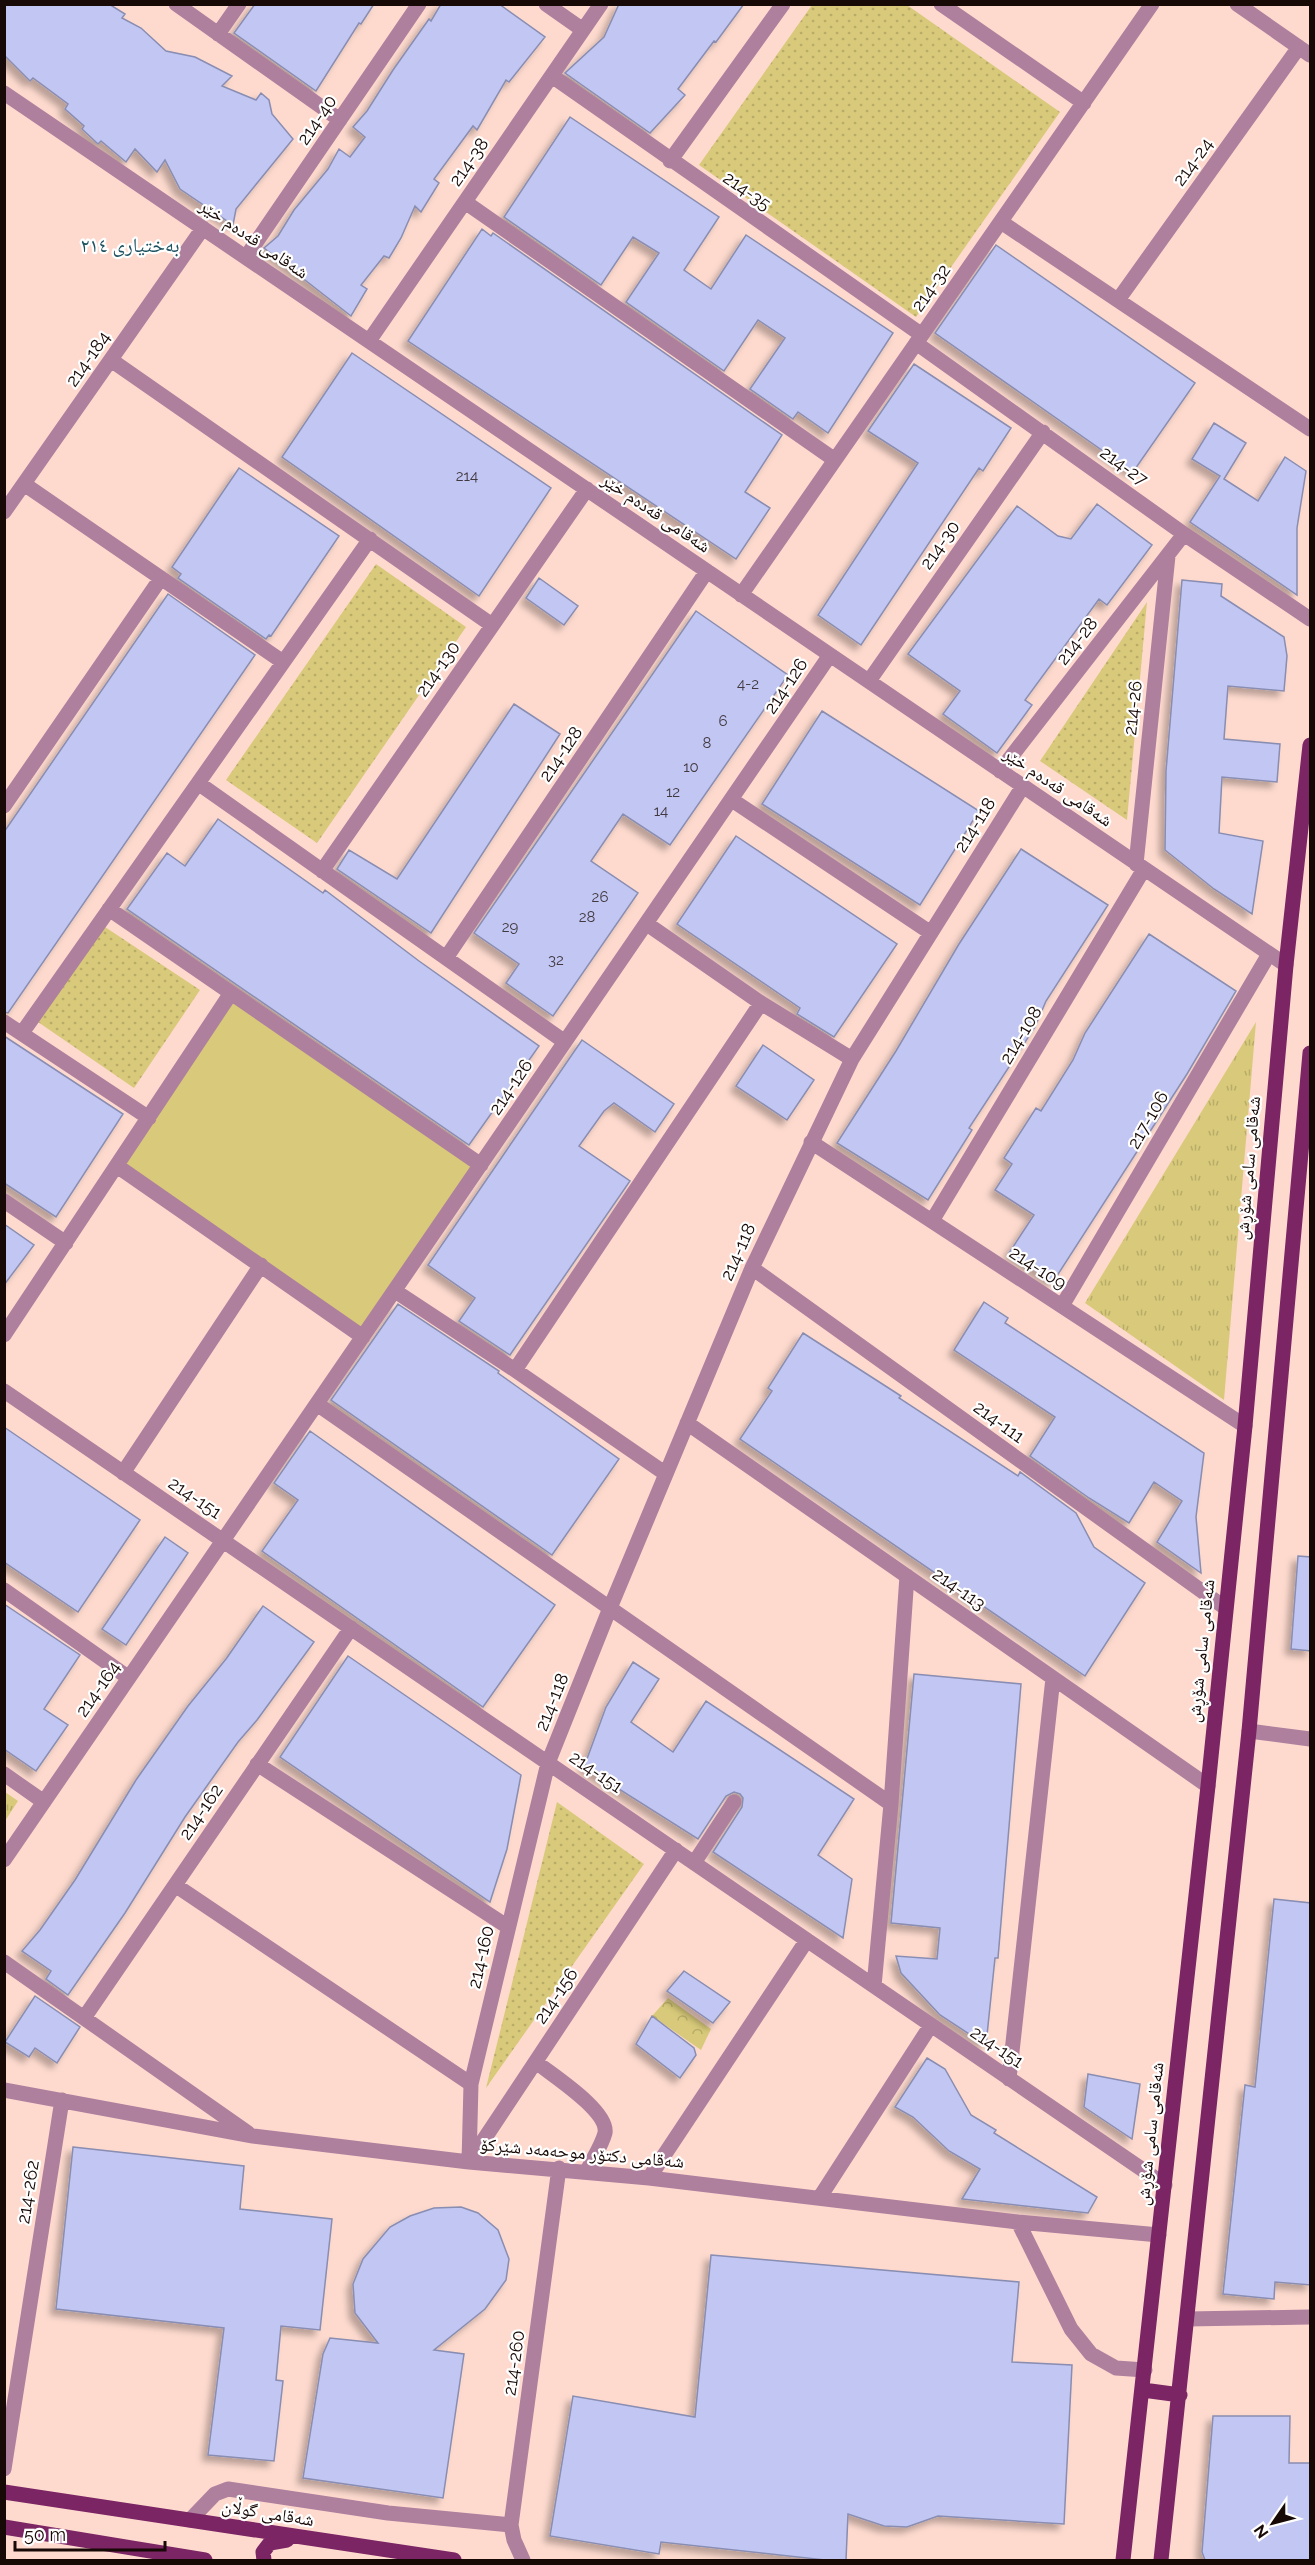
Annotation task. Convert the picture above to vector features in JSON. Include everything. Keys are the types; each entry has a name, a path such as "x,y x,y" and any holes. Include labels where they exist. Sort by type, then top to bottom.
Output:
{"main road":[{"name":"شەقامی سامی شۆڕش","path":"1123,2560 1208,1786 1224,1607 1245,1426 1286,965 1311,745"},
{"path":"1161,2560 1249,1731 1311,1053"},
{"path":"1143,2390 1179,2395"},
{"name":"شەقامی گوڵان","path":"4,2492 454,2560"},
{"path":"4,2527 205,2560"},
{"path":"264,2560 263,2552 270,2543 308,2539"}],"street":[{"path":"176,4 340,120"},
{"path":"218,34 239,4"},
{"name":"214-40","path":"246,257 419,4"},
{"path":"546,4 584,30"},
{"name":"214-38","path":"369,341 601,4"},
{"path":"670,161 783,4"},
{"path":"941,4 1084,103"},
{"name":"214-32","path":"741,595 1152,4"},
{"path":"1237,4 1305,51"},
{"name":"214-24","path":"1119,300 1305,51"},
{"name":"214-35","path":"552,76 919,339"},
{"name":"شەقامی قەدەم خێر","path":"4,93 1286,965"},
{"path":"465,202 835,460"},
{"path":"1001,222 1311,429"},
{"name":"214-184","path":"4,512 203,228"},
{"name":"214-27","path":"919,339 1184,534 1311,619"},
{"path":"111,360 492,625"},
{"name":"214-30","path":"869,681 1043,432"},
{"path":"24,484 283,662"},
{"name":"214-130","path":"322,871 587,489"},
{"name":"214-28","path":"1000,771 1184,534"},
{"path":"22,1033 370,539"},
{"name":"214-26","path":"1140,866 1168,556"},
{"name":"214-128","path":"446,958 707,571"},
{"path":"4,806 161,578"},
{"name":"214-126","path":"223,1541 830,656"},
{"path":"198,783 565,1042"},
{"name":"214-118","path":"548,1763 752,1268 811,1142 852,1059 1023,786"},
{"path":"732,800 931,933"},
{"name":"214-108","path":"932,1221 1140,866"},
{"path":"109,909 481,1165"},
{"path":"646,924 761,1003 852,1059"},
{"name":"217-106","path":"1062,1306 1269,954"},
{"path":"4,1335 231,993"},
{"path":"515,1370 761,1003"},
{"path":"4,1022 149,1118"},
{"name":"214-109","path":"811,1142 1245,1426"},
{"path":"117,1166 363,1336"},
{"path":"4,1201 66,1243"},
{"path":"123,1473 261,1265"},
{"name":"214-111","path":"752,1268 1224,1607"},
{"path":"394,1291 515,1370 666,1474"},
{"name":"214-151","path":"4,1391 1165,2185"},
{"path":"317,1404 891,1804"},
{"name":"214-113","path":"687,1423 1208,1786"},
{"name":"214-164","path":"4,1860 223,1541"},
{"path":"874,1986 891,1804 907,1576"},
{"path":"4,1590 129,1678"},
{"name":"214-162","path":"84,2018 351,1628"},
{"path":"1009,2079 1053,1678"},
{"path":"1249,1731 1311,1739"},
{"name":"214-160","path":"469,2162 471,2084 548,1763"},
{"path":"257,1764 508,1927"},
{"path":"4,1774 44,1802"},
{"path":"694,1863 734,1802"},
{"name":"214-156","path":"469,2162 676,1850"},
{"path":"175,1885 471,2084"},
{"path":"649,2178 807,1940"},
{"path":"4,1962 253,2136"},
{"path":"820,2197 931,2025"},
{"path":"536,2062 596,2110 604,2121 605,2133 587,2171"},
{"name":"شەقامی دکتۆر موحەمەد شێرکۆ","path":"4,2090 253,2136 469,2162 560,2168 820,2197 1018,2222 1159,2235"},
{"name":"214-262","path":"4,2469 62,2100"},
{"name":"214-260","path":"523,2560 514,2540 511,2525 560,2168"},
{"path":"1018,2222 1071,2329 1091,2354 1116,2368 1145,2370"},
{"path":"1187,2319 1311,2317"},
{"path":"190,2520 215,2494 228,2489 388,2513 511,2525"}],"green space":[{"path":"812,5 907,5 1060,112 916,317 699,165"},
{"path":"376,564 466,627 317,843 226,780"},
{"path":"1147,602 1127,820 1040,761"},
{"path":"102,925 200,990 134,1088 38,1022"},
{"path":"231,993 481,1165 363,1337 117,1166"},
{"path":"1256,1022 1224,1400 1085,1303"},
{"path":"5,1792 18,1801 5,1821"},
{"path":"557,1802 644,1864 486,2088"},
{"path":"668,1998 711,2029 701,2050 652,2016"}],"building":[{"path":"4,4 109,4 125,14 122,18 141,28 166,51 195,57 232,76 222,86 256,100 261,93 269,100 272,114 293,139 236,209 233,225 180,189 165,160 157,172 135,149 126,162 101,141 98,144 82,129 84,126 65,109 68,104 33,78 30,81 4,55"},
{"path":"255,4 374,4 361,24 359,23 316,91 234,33"},
{"path":"441,4 499,4 545,37 509,82 506,80 477,130 473,126 434,179 439,183 421,212 415,206 389,258 384,256 361,285 367,289 351,316 264,248 278,236 294,210 328,169 339,149 350,157 365,137 353,127 367,111 393,70 429,19 431,21"},
{"path":"619,4 744,4 678,89 685,95 650,133 565,73 604,37"},
{"path":"570,117 719,217 684,270 711,289 746,235 893,333 828,433 798,412 793,419 750,389 785,338 758,320 724,371 626,302 659,253 633,237 601,285 504,217"},
{"path":"482,229 491,236 493,233 782,435 745,492 770,508 736,559 408,341"},
{"path":"996,245 1195,383 1133,472 935,333"},
{"path":"352,353 551,488 479,596 282,457"},
{"path":"914,364 1011,428 983,471 979,468 861,645 818,615 918,463 868,431"},
{"path":"1214,423 1246,443 1224,479 1258,501 1285,457 1306,471 1297,528 1297,595 1190,522 1220,476 1192,459"},
{"path":"239,468 339,536 271,636 269,635 266,639 178,578 181,574 172,567"},
{"path":"1097,504 1152,545 1107,605 1099,599 1025,700 1032,705 997,753 943,714 960,691 908,654 1017,506 1058,536 1071,539"},
{"path":"539,578 578,606 564,625 526,598"},
{"path":"1182,580 1222,584 1221,596 1284,637 1287,656 1284,691 1228,686 1224,739 1280,744 1277,782 1222,777 1219,833 1263,841 1252,914 1214,889 1165,850 1166,771"},
{"path":"168,594 255,655 8,1013 4,1012 4,832"},
{"path":"696,611 788,675 670,845 623,814 591,861 638,893 553,1016 506,983 519,964 474,933"},
{"path":"514,704 560,734 431,933 337,869 349,850 397,879"},
{"path":"822,711 979,811 920,905 762,804"},
{"path":"218,819 323,893 325,890 419,961 539,1046 469,1145 127,909 167,853 185,866"},
{"path":"736,836 897,944 834,1037 797,1014 800,1008 677,924"},
{"path":"1021,849 1108,905 1046,1001 1035,1027 969,1128 972,1130 928,1200 837,1143 896,1051 959,944"},
{"path":"1149,934 1236,991 1187,1074 1053,1282 1009,1253 1034,1215 995,1190 1012,1164 1004,1158 1036,1108 1041,1111 1073,1060 1085,1033"},
{"path":"4,1036 123,1114 56,1217 4,1183"},
{"path":"582,1040 674,1104 655,1132 614,1103 604,1111 579,1146 630,1181 510,1355 459,1321 475,1298 428,1265"},
{"path":"763,1045 814,1080 787,1120 736,1086"},
{"path":"4,1224 34,1245 4,1285"},
{"path":"984,1302 1008,1318 1005,1323 1204,1453 1196,1517 1201,1573 1157,1542 1182,1501 1154,1482 1129,1523 1030,1456 1055,1417 954,1350"},
{"path":"398,1304 499,1371 498,1373 619,1459 552,1555 331,1400"},
{"path":"803,1333 901,1396 899,1398 1018,1476 1020,1472 1076,1513 1094,1547 1145,1583 1085,1676 740,1439 772,1391 768,1388"},
{"path":"4,1427 140,1520 78,1612 4,1562"},
{"path":"310,1431 555,1605 483,1707 262,1551 298,1500 274,1483"},
{"path":"165,1537 188,1553 126,1645 102,1629"},
{"path":"1298,1556 1311,1557 1311,1651 1291,1649"},
{"path":"4,1604 80,1655 44,1709 68,1725 36,1771 4,1749"},
{"path":"263,1606 314,1642 257,1720 238,1742 185,1817 125,1913 68,1995 46,1979 51,1971 22,1951 40,1930 75,1880 136,1780"},
{"path":"348,1656 521,1775 507,1849 490,1902 280,1757"},
{"path":"633,1662 659,1679 631,1722 673,1752 706,1701 854,1799 818,1855 852,1879 843,1938 713,1852 742,1807 743,1798 740,1794 734,1792 726,1796 698,1839 584,1767 606,1707"},
{"path":"914,1674 1021,1684 998,1958 995,1958 986,2045 940,2015 901,1973 896,1956 937,1959 940,1928 891,1923"},
{"path":"1274,1899 1311,1903 1311,2285 1275,2282 1274,2299 1223,2294 1245,2085 1255,2087"},
{"path":"684,1971 730,2002 713,2023 667,1991"},
{"path":"35,1996 80,2027 57,2063 35,2048 29,2057 5,2042"},
{"path":"652,2016 694,2048 696,2055 680,2078 636,2044"},
{"path":"927,2058 945,2069 971,2115 996,2130 994,2133 1097,2197 1088,2213 962,2199 980,2169 949,2151 913,2117 895,2107"},
{"path":"1088,2074 1140,2084 1132,2139 1084,2107"},
{"path":"73,2147 244,2166 240,2209 332,2219 320,2330 281,2326 276,2380 283,2381 274,2461 208,2455 224,2328 56,2309"},
{"path":"461,2207 478,2213 498,2230 509,2259 506,2280 485,2309 434,2350 464,2354 443,2498 303,2478 323,2354 330,2338 378,2343 355,2313 353,2284 363,2259 390,2227 410,2216 434,2208"},
{"path":"711,2255 1019,2282 1012,2362 1072,2365 1064,2524 938,2516 907,2527 884,2526 848,2514 846,2560 825,2560 661,2542 659,2554 550,2536 573,2396 695,2417"},
{"path":"1213,2416 1290,2416 1289,2463 1311,2463 1311,2560 1205,2560 1202,2552"}],"district":[{"name":"بەختیاری ٢١٤","path":"130,245"}]}
